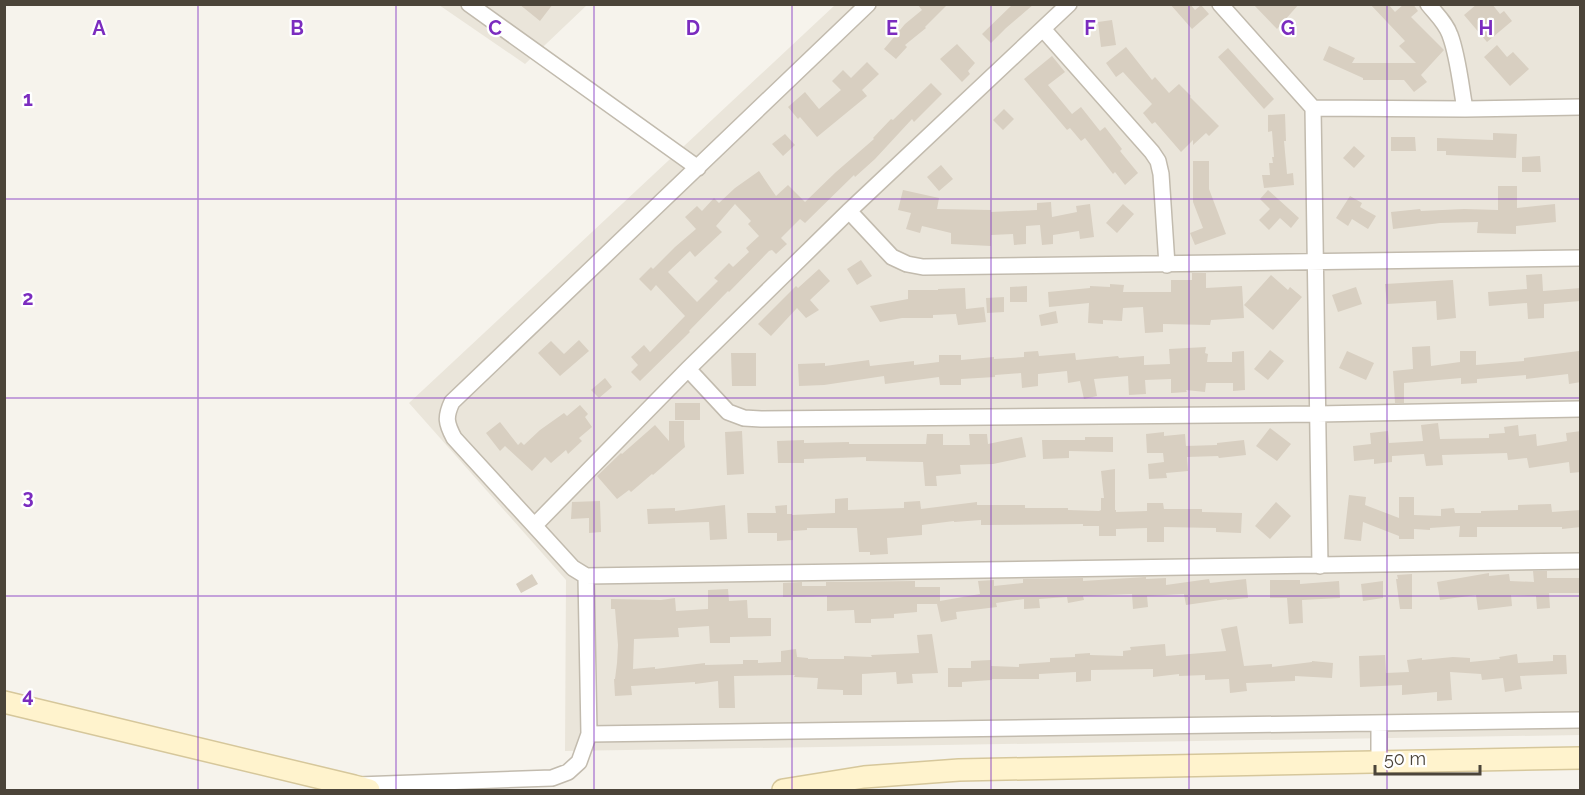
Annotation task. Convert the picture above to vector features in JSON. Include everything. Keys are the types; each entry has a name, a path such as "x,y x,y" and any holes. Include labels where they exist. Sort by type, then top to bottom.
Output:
{"main road":[{"path":"4,702 362,788"},
{"path":"783,790 864,777 959,770 1581,758"}],"street":[{"path":"469,4 698,168"},
{"path":"868,4 452,402 447,414 448,426 454,438 573,568 586,576 1581,561"},
{"path":"535,525 688,369 849,211 1070,4"},
{"path":"1220,4 1312,108 1320,566"},
{"path":"1428,4 1450,33 1465,110"},
{"path":"1043,29 1158,161 1161,174 1167,265"},
{"path":"1312,108 1465,110 1581,107"},
{"path":"849,211 892,257 923,267 1581,258"},
{"path":"688,369 728,412 744,418 1317,414 1581,409"},
{"path":"362,788 552,778 568,772 579,762 589,734 586,576"},
{"path":"589,734 1581,720"},
{"path":"1378,723 1379,762"}],"shaded area":[{"path":"439,5 587,5 525,64"},
{"path":"835,5 1580,5 1580,735 565,751 566,580 409,403"}],"building":[{"path":"519,4 553,4 540,21"},
{"path":"917,4 948,4 926,28 905,45 907,47 896,59 884,49 905,24 922,10"},
{"path":"1013,4 1034,4 991,43 982,34"},
{"path":"1170,4 1190,4 1195,10 1201,5 1209,14 1192,29"},
{"path":"1253,4 1299,4 1277,29"},
{"path":"1370,4 1388,4 1395,12 1404,4 1413,4 1418,11 1411,17 1444,50 1421,75 1427,82 1414,92 1404,80 1363,80 1323,60 1329,46 1355,58 1352,63 1416,63 1399,46 1405,41"},
{"path":"1477,4 1492,4 1500,14 1504,11 1512,21 1487,42 1464,15"},
{"path":"1112,20 1116,45 1101,47 1098,22"},
{"path":"957,44 975,63 968,71 970,74 962,82 940,59"},
{"path":"1497,45 1507,57 1513,52 1529,69 1510,86 1484,57"},
{"path":"1126,47 1152,80 1155,77 1169,93 1179,84 1219,126 1209,136 1206,133 1193,145 1193,140 1181,152 1155,122 1152,124 1143,113 1152,104 1123,72 1116,77 1106,63"},
{"path":"1228,48 1274,99 1264,109 1218,57"},
{"path":"1052,56 1065,72 1048,85 1072,114 1081,107 1100,131 1105,127 1122,149 1120,151 1138,173 1125,185 1115,172 1113,174 1085,138 1081,141 1070,128 1067,130 1024,79"},
{"path":"867,62 879,74 862,90 867,96 817,137 788,107 805,92 819,109 841,90 832,81 843,70 851,78"},
{"path":"931,83 942,94 914,122 912,119 875,159 855,177 854,175 805,223 800,219 781,238 787,244 776,254 772,250 769,251 640,381 631,372 638,365 631,357 644,345 650,352 685,316 656,285 651,291 639,279 696,229 685,217 697,206 702,211 714,198 719,203 759,171 776,196 788,185 805,202 874,139 891,119 893,120","holes":["735,204 751,221 748,224 759,236 746,248 749,252 733,267 729,263 714,278 718,281 697,302 668,272 690,251 695,257 722,232 716,226"]},
{"path":"1004,109 1014,119 1003,130 993,120"},
{"path":"1285,114 1286,141 1284,141 1287,174 1293,173 1294,185 1264,188 1262,175 1270,175 1269,163 1273,163 1272,157 1274,157 1272,131 1268,132 1268,115"},
{"path":"1493,133 1517,134 1516,158 1446,155 1446,151 1437,151 1437,138 1493,140"},
{"path":"785,134 795,145 783,156 772,144"},
{"path":"1391,137 1415,137 1416,151 1391,151"},
{"path":"1354,146 1365,156 1354,168 1343,158"},
{"path":"1540,156 1541,172 1522,172 1522,157"},
{"path":"1193,161 1209,161 1209,189 1226,234 1195,245 1190,233 1203,228 1193,202"},
{"path":"941,165 953,179 939,191 927,177"},
{"path":"1498,186 1517,186 1517,208 1555,204 1556,222 1516,226 1516,234 1477,233 1478,222 1440,223 1393,229 1391,212 1420,209 1421,211 1498,210"},
{"path":"903,190 939,198 937,209 991,210 991,212 1037,210 1037,203 1051,202 1052,217 1077,212 1076,206 1090,204 1094,237 1080,239 1079,231 1053,235 1053,244 1042,245 1040,225 1026,226 1026,244 1014,245 1013,234 991,235 991,246 951,244 951,233 922,226 920,233 906,229 911,213 898,210"},
{"path":"1268,190 1299,218 1291,228 1280,218 1269,230 1259,220 1270,209 1260,199"},
{"path":"1350,196 1362,203 1360,207 1376,216 1368,229 1352,219 1348,226 1336,218"},
{"path":"1123,204 1134,214 1117,233 1106,223"},
{"path":"861,260 872,276 857,285 847,269"},
{"path":"819,269 830,281 810,300 819,310 806,318 797,308 771,336 758,324 796,286 798,288"},
{"path":"1192,273 1206,273 1206,288 1242,286 1244,318 1211,320 1210,325 1163,324 1163,332 1145,333 1143,307 1123,308 1122,321 1103,320 1103,324 1088,323 1089,303 1049,307 1048,292 1090,288 1090,286 1110,287 1110,284 1124,285 1123,292 1171,292 1171,280 1192,280"},
{"path":"1542,274 1543,291 1581,288 1581,301 1544,304 1544,318 1528,319 1527,303 1489,306 1488,292 1527,289 1526,275"},
{"path":"1271,275 1288,290 1290,287 1302,297 1273,330 1244,305"},
{"path":"1453,280 1456,318 1437,320 1436,301 1387,304 1385,284"},
{"path":"1027,286 1027,302 1010,302 1010,287"},
{"path":"1356,287 1362,304 1338,312 1332,295"},
{"path":"965,288 966,309 984,307 986,322 958,325 956,314 880,322 870,306 908,299 908,290"},
{"path":"1004,297 1004,312 987,313 986,298"},
{"path":"1056,311 1058,323 1041,326 1039,315"},
{"path":"579,340 589,351 560,376 538,353 551,341 564,354"},
{"path":"1430,346 1431,366 1460,362 1460,351 1476,351 1476,365 1524,361 1524,358 1579,351 1581,382 1569,384 1568,374 1526,379 1526,375 1477,379 1477,383 1461,384 1461,378 1404,383 1404,403 1395,403 1393,371 1413,369 1412,347"},
{"path":"1206,347 1207,362 1232,362 1232,352 1244,351 1245,390 1233,391 1233,383 1206,383 1205,392 1186,390 1187,392 1171,393 1171,379 1145,380 1146,394 1129,395 1128,376 1094,379 1097,396 1084,399 1080,381 1068,383 1067,371 1038,374 1038,386 1022,388 1021,373 961,379 961,385 940,385 939,377 885,384 884,376 824,385 799,386 798,364 825,363 825,366 869,360 870,366 914,361 914,365 939,362 939,355 961,355 961,360 994,357 994,359 1024,357 1024,352 1038,351 1039,356 1075,353 1076,360 1144,356 1144,365 1170,364 1169,349"},
{"path":"1270,350 1284,361 1268,380 1254,369"},
{"path":"1347,351 1374,363 1366,380 1339,368"},
{"path":"731,353 756,353 756,386 732,386"},
{"path":"605,378 612,387 599,398 591,390"},
{"path":"675,403 700,403 700,420 675,420"},
{"path":"580,405 588,414 585,417 592,427 579,438 582,441 568,454 566,450 551,463 545,457 532,471 505,446 500,451 486,433 500,422 518,445 521,442 524,445 540,430 564,413 567,416"},
{"path":"669,421 684,421 685,447 631,492 629,490 617,499 597,476 655,425 669,441"},
{"path":"1438,423 1440,439 1489,438 1489,434 1505,433 1504,427 1518,425 1519,436 1536,434 1537,446 1567,441 1566,433 1581,431 1581,472 1570,473 1569,462 1529,468 1527,458 1508,460 1507,453 1442,455 1443,465 1426,466 1424,454 1392,456 1392,462 1374,464 1374,459 1354,461 1353,446 1371,444 1370,433 1388,431 1389,443 1423,441 1421,425"},
{"path":"1270,428 1291,444 1277,461 1256,446"},
{"path":"742,431 744,474 727,475 725,432"},
{"path":"1164,432 1164,436 1185,434 1186,446 1217,445 1217,443 1244,440 1246,455 1219,458 1218,456 1187,457 1188,471 1166,473 1167,478 1149,479 1148,464 1164,462 1163,453 1147,453 1146,434"},
{"path":"927,434 943,434 943,445 970,445 969,434 987,434 988,444 1022,437 1026,457 993,464 960,465 961,474 936,476 937,486 925,486 923,462 866,461 866,457 804,459 804,463 778,463 777,441 926,444"},
{"path":"1085,437 1113,437 1113,452 1069,451 1069,458 1043,459 1042,440 1085,440"},
{"path":"1115,469 1116,512 1147,511 1147,503 1163,503 1164,509 1202,509 1202,512 1242,513 1241,533 1216,532 1216,528 1164,527 1164,542 1147,542 1147,528 1116,529 1116,536 1099,536 1099,526 1083,526 1083,524 981,525 981,520 954,521 922,525 922,535 887,538 888,554 870,555 870,552 859,552 857,528 807,528 807,530 793,531 793,540 777,541 777,533 748,533 747,513 776,513 775,506 787,505 787,514 792,515 835,513 835,499 848,498 848,510 904,508 904,502 920,501 921,509 977,502 977,505 1025,505 1025,508 1099,511 1101,510 1101,498 1104,498 1101,471"},
{"path":"1349,495 1366,497 1365,505 1399,518 1399,497 1414,497 1414,515 1441,516 1441,509 1454,508 1455,513 1481,513 1481,511 1518,510 1518,505 1551,504 1552,512 1581,510 1581,527 1562,529 1562,527 1477,527 1477,537 1459,537 1460,526 1430,528 1430,530 1414,529 1414,539 1399,539 1399,536 1363,522 1361,541 1344,539"},
{"path":"600,501 601,532 589,533 589,518 571,519 572,502"},
{"path":"1276,502 1291,516 1270,539 1255,526"},
{"path":"725,505 727,539 710,540 709,522 648,524 647,509 675,508 675,511"},
{"path":"1533,571 1547,571 1547,578 1581,578 1581,593 1549,593 1550,608 1537,609 1536,596 1511,595 1512,606 1478,610 1476,595 1440,600 1437,582 1489,573 1489,576 1509,574 1510,581 1534,582"},
{"path":"532,574 538,584 521,593 516,584"},
{"path":"1412,574 1412,609 1400,609 1397,575"},
{"path":"1146,577 1146,579 1166,578 1166,585 1209,579 1210,583 1246,579 1248,598 1186,605 1184,594 1147,596 1148,607 1133,609 1132,594 1083,596 1084,600 1068,603 1067,597 1039,599 1040,608 1024,609 1024,599 996,603 997,607 956,612 957,619 941,622 937,604 917,604 917,612 894,614 894,618 871,619 871,623 855,623 854,610 827,611 827,596 783,597 783,583 802,582 802,586 826,586 826,582 915,581 915,587 940,587 940,601 980,594 978,581 994,580 994,586 1023,583 1023,579 1083,578 1083,581"},
{"path":"1270,580 1300,580 1300,584 1339,581 1340,598 1302,600 1303,623 1289,624 1287,598 1270,598"},
{"path":"1383,581 1383,598 1363,601 1361,584"},
{"path":"728,589 729,601 747,600 748,618 771,618 771,636 730,637 730,643 710,643 709,626 678,628 679,637 634,639 633,669 655,667 655,669 705,663 705,665 743,664 743,660 758,660 758,663 781,662 781,651 796,649 797,657 808,659 844,659 844,656 872,657 871,655 919,653 917,635 932,634 938,673 912,674 913,683 897,684 896,672 862,674 862,695 843,695 843,690 817,689 818,678 794,677 795,675 734,676 735,708 719,708 718,681 631,686 632,695 615,696 614,679 618,645 615,609 611,609 611,599 675,598 676,611 708,609 708,590"},
{"path":"1237,626 1244,666 1272,664 1272,667 1312,661 1333,663 1332,678 1295,676 1295,681 1246,683 1247,691 1230,693 1229,679 1205,680 1205,675 1179,676 1179,674 1153,677 1153,669 1091,670 1091,681 1076,682 1076,672 1039,674 1039,679 992,679 962,682 962,687 948,687 948,668 971,668 971,661 991,660 991,666 1019,667 1019,664 1050,662 1050,658 1075,657 1075,654 1123,656 1123,651 1131,650 1130,647 1165,644 1166,656 1226,651 1221,629"},
{"path":"1517,654 1518,663 1553,661 1553,655 1566,655 1567,674 1520,676 1522,689 1505,692 1503,678 1482,680 1481,674 1450,672 1452,700 1437,701 1437,692 1402,695 1402,685 1360,687 1359,656 1385,655 1386,673 1409,672 1407,660 1453,657 1470,658 1470,662 1500,659 1499,657"}]}
